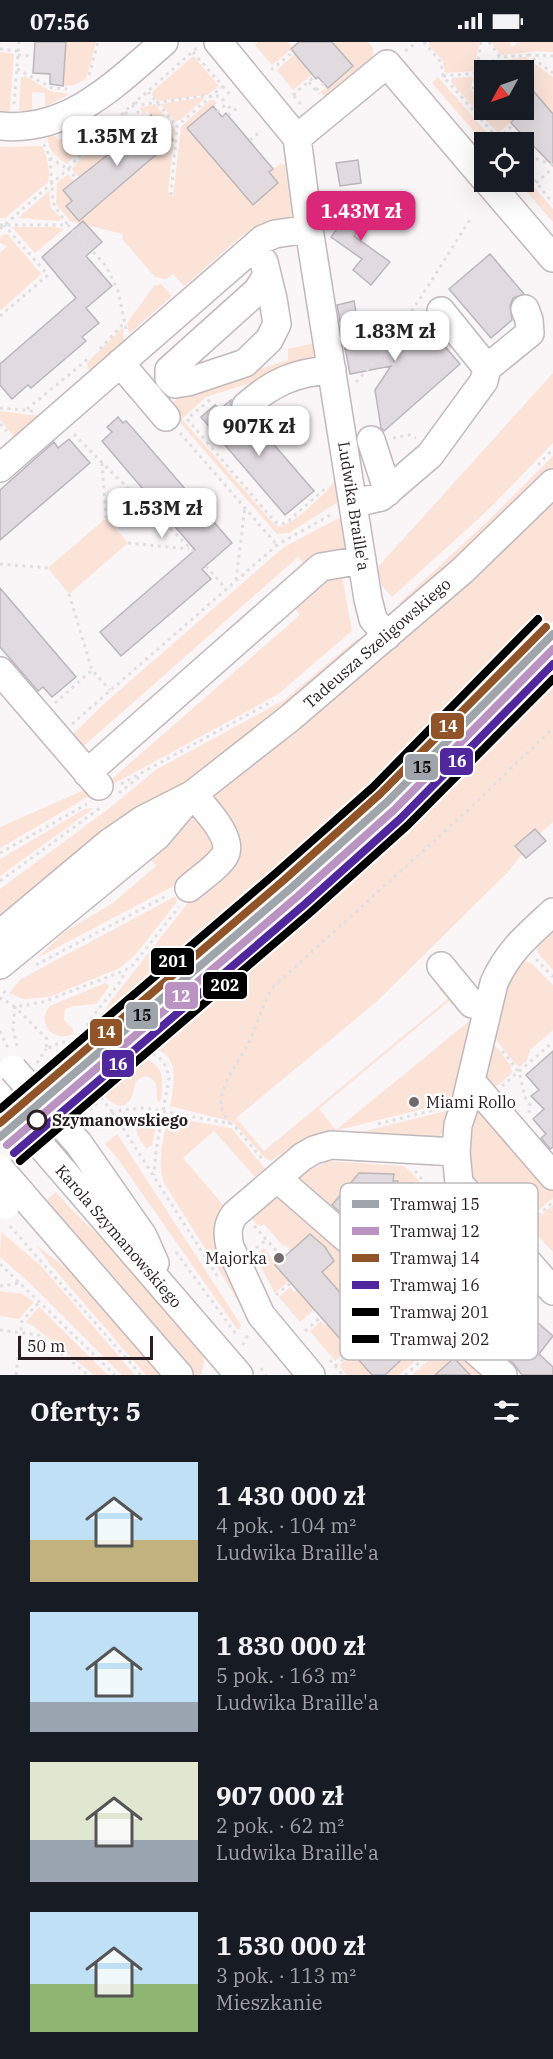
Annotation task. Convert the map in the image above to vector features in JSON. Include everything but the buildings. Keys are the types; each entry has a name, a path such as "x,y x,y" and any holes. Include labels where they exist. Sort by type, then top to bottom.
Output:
{"street":[{"path":"7,120 42,123 74,113 91,103 164,42"},
{"path":"218,42 297,138 387,64 474,166"},
{"name":"Ludwika Braille'a","path":"297,138 309,229 362,561 373,619 387,636"},
{"path":"497,192 553,258"},
{"path":"0,468 59,417 116,356 253,248 269,236 309,229"},
{"path":"253,248 264,262 266,277"},
{"path":"354,503 381,497 430,455 484,381 487,368 530,333 525,309"},
{"path":"441,311 487,368"},
{"path":"116,356 166,417"},
{"path":"246,406 277,383 307,372 334,380"},
{"path":"371,440 388,492"},
{"name":"Tadeusza Szeligowskiego","path":"0,934 110,842 142,820 193,794 290,718 462,571 553,483"},
{"path":"0,671 103,791 321,567 362,561"},
{"path":"189,888 225,855 227,846 224,834 193,794"},
{"name":"Tadeusza Szeligowskiego","path":"9,969 157,836 193,794"},
{"path":"459,1183 456,1152 458,1125 478,1090 485,1018 494,983 502,965 520,942 553,912"},
{"path":"441,966 485,1018"},
{"path":"16,1059 83,1134 143,1236 169,1294"},
{"path":"478,1090 553,1176"},
{"name":"Karola Szymanowskiego","path":"0,1098 169,1294 240,1367"},
{"path":"324,1366 261,1315 237,1264 228,1237 230,1221 235,1214 281,1181 302,1157 314,1150 331,1145 456,1152"},
{"path":"0,1169 9,1205 92,1273 179,1375"},
{"path":"281,1181 340,1232"},
{"path":"538,1283 548,1296"},
{"path":"486,1360 497,1370"}],"path":[{"path":"7,120 17,69 19,42"},
{"path":"97,70 87,81 98,42"},
{"path":"111,147 99,134 204,42"},
{"path":"424,42 441,62 443,76 474,112"},
{"path":"479,60 482,42"},
{"path":"489,42 498,56"},
{"path":"0,49 29,56"},
{"path":"264,62 272,70 292,52"},
{"path":"528,55 553,73"},
{"path":"493,60 498,56 553,56"},
{"path":"17,69 52,88 69,89"},
{"path":"443,76 474,74"},
{"path":"293,95 314,77"},
{"path":"315,90 324,83"},
{"path":"171,195 177,126 222,86"},
{"path":"286,87 304,109"},
{"path":"148,92 177,126"},
{"path":"134,104 220,96 233,111"},
{"path":"134,104 145,120"},
{"path":"217,112 226,104"},
{"path":"228,116 240,106"},
{"path":"125,112 137,125"},
{"path":"481,120 491,132"},
{"path":"507,132 513,125"},
{"path":"250,140 261,131"},
{"path":"50,158 55,207 68,225 106,266 118,291 124,322 116,356"},
{"path":"534,158 553,167 536,183"},
{"path":"1,226 68,169 76,178"},
{"path":"534,180 553,203"},
{"path":"334,380 356,382 378,358 415,306 471,218"},
{"path":"1,226 68,225"},
{"path":"0,316 48,275 1,226"},
{"path":"116,356 124,322"},
{"path":"27,409 90,358"},
{"path":"212,398 187,419 275,522 286,523 329,485 331,480"},
{"path":"0,408 27,409 59,417 102,463 192,550 128,543"},
{"path":"166,417 277,545"},
{"path":"102,463 106,518"},
{"path":"57,737 277,545 354,503"},
{"path":"236,580 244,507"},
{"path":"0,564 48,568"},
{"path":"206,566 226,589"},
{"path":"69,594 92,670 110,690"},
{"path":"40,716 92,670"},
{"path":"230,1124 220,1100 274,986 467,811 553,728"},
{"path":"0,852 103,791 151,768 103,791 0,881"},
{"path":"0,1000 9,969 184,886 189,888 189,894 133,965 126,970 43,1002 15,1007"},
{"path":"52,1082 77,1061 89,1021 120,982 126,970"},
{"path":"6,1001 15,1007 46,1039 46,1049"},
{"path":"15,1007 13,1029 16,1059"},
{"path":"485,1018 519,1072 526,1100 529,1103"},
{"path":"0,1031 16,1059"},
{"path":"16,1059 62,1042 82,1044"},
{"path":"478,1090 519,1072 553,1042"},
{"path":"41,1070 60,1053 67,1061 48,1077"},
{"path":"70,1104 94,1083 134,1057 142,1053 151,1053 159,1057 167,1066 169,1078 156,1150 154,1177"},
{"path":"75,1109 95,1092 102,1099 114,1114 222,1284"},
{"path":"82,1117 102,1099"},
{"path":"522,1141 525,1135 529,1103 533,1099"},
{"path":"83,1134 121,1110 144,1107 233,1124 281,1181"},
{"path":"414,1170 425,1183"},
{"path":"538,1214 553,1202"},
{"path":"9,1205 28,1245 141,1375"},
{"path":"248,1218 283,1258"},
{"path":"173,1247 240,1367 266,1375"},
{"path":"0,1264 115,1375"},
{"path":"0,1286 20,1282"},
{"path":"270,1288 275,1297 291,1283"},
{"path":"538,1311 548,1296"},
{"path":"16,1375 22,1321 40,1301"},
{"path":"305,1331 321,1317"},
{"path":"0,1330 39,1335 88,1375"},
{"path":"324,1366 340,1358"},
{"path":"405,1375 422,1360"},
{"path":"324,1366 343,1375"}],"shaded area":[{"path":"66,42 96,42 86,79 74,85 63,86"},
{"path":"258,42 288,42 293,48 272,65 255,45"},
{"path":"332,42 368,42 373,48 373,59 329,96 324,96 320,92 353,66"},
{"path":"429,42 479,42 476,60 474,60 474,71 445,73 443,61"},
{"path":"491,42 509,42 513,47 518,42 553,42 553,52 538,51 503,55"},
{"path":"0,52 14,54 8,112 0,112"},
{"path":"297,52 314,73 293,90 277,70"},
{"path":"192,57 219,86 207,95 157,101 152,95 153,91"},
{"path":"526,57 530,60 507,60"},
{"path":"534,63 553,77 553,114 534,92"},
{"path":"25,76 50,91 69,94 45,107 45,93 32,92 32,111 19,111 21,78"},
{"path":"438,77 486,132 474,132 432,83"},
{"path":"473,77 471,89 474,94 474,108 451,82 452,78"},
{"path":"203,97 204,99 180,120 175,121 161,105 161,104"},
{"path":"210,100 217,103 187,128 196,139 198,137 200,144 253,205 278,183 269,172 280,164 285,165 293,224 249,246 245,233 184,286 173,274 166,279 155,277 122,239 123,234 70,221 56,204 57,183 68,174 74,181 63,190 72,201 66,206 75,216 86,216 172,140 147,111 144,114 139,108 155,104 175,129 168,192 173,197 181,127"},
{"path":"108,116 110,118 94,132 67,164 52,151 48,143 47,131 59,140 84,131"},
{"path":"125,117 137,130 115,146 105,132"},
{"path":"486,120 514,120 499,132"},
{"path":"96,140 110,153 80,179 72,169"},
{"path":"42,146 48,164 48,182 5,218 0,218 0,147"},
{"path":"534,187 553,209 553,222 527,192 534,192"},
{"path":"49,191 51,208 60,217 60,221 18,218"},
{"path":"12,227 54,227 64,229 35,253"},
{"path":"5,234 41,274 0,311 0,253 7,246 0,243 0,237"},
{"path":"161,284 172,296 129,334 127,323 154,286"},
{"path":"123,327 125,352 93,374 89,371 87,363"},
{"path":"314,343 317,362 206,397 182,419 279,527 292,521 309,508 334,481 338,502 289,533 277,534 168,409 179,395 288,360 288,349"},
{"path":"553,373 553,443 487,511 392,597 382,586 377,568"},
{"path":"0,411 48,417 16,439 0,420"},
{"path":"553,456 553,467 470,549 403,604 398,604 487,522"},
{"path":"553,497 553,621 429,749 359,815 277,888 108,1031 100,1025 110,1002 206,880 221,866 208,801 392,645"},
{"path":"106,518 128,543 69,594 48,568"},
{"path":"342,518 345,535 342,551 307,567 298,557 77,752 66,741 106,702 284,547"},
{"path":"342,576 352,631 277,695 106,788 106,784 300,615 291,604 318,580"},
{"path":"358,638 354,651 187,782 46,878 0,914 0,889 107,810 157,769 283,701"},
{"path":"553,666 553,822 539,834 535,829 515,846 522,854 508,872 375,1003 236,1118 264,1151 448,999 439,989 444,987 458,1011 449,1001 319,1109 336,1130 472,1021 456,1101 309,1137 271,1161 265,1158 233,1122 170,1106 174,1080 172,1064 162,1052 153,1049 154,1042 150,1039 407,811"},
{"path":"91,787 96,792 0,848 0,827"},
{"path":"94,808 0,876 0,859 85,809"},
{"path":"197,810 222,845 200,872 37,958 66,931 113,903 156,866 150,859 175,829"},
{"path":"174,897 177,902 136,954 120,968 49,997 23,999 9,993 21,979"},
{"path":"553,922 553,970 538,953 536,944"},
{"path":"520,960 531,963 553,985 553,1030 530,1050 527,1060 520,1067 514,1063 495,1038 502,983"},
{"path":"105,983 109,985 108,988 96,1004 65,1009 64,1020 73,1029 73,1034 59,1036 49,1030 45,1019 50,1006"},
{"path":"491,1040 511,1066 512,1073 492,1090 483,1086"},
{"path":"142,1060 154,1063 162,1077 161,1100 158,1102 155,1083 145,1076 136,1081 132,1096 123,1105 114,1104 96,1087"},
{"path":"454,1109 446,1132 435,1138 340,1137"},
{"path":"478,1109 553,1184 553,1198 538,1211 538,1183 471,1183 463,1160 475,1111"},
{"path":"143,1113 154,1116 157,1120 152,1145 147,1148 139,1139 136,1126 136,1119"},
{"path":"168,1117 231,1128 269,1173 261,1172 255,1177 214,1131 183,1158 224,1206 247,1315 164,1183 161,1159"},
{"path":"117,1134 241,1325 240,1329 237,1329 118,1159 105,1144"},
{"path":"328,1161 403,1166 421,1183 398,1183 393,1181 393,1174 372,1183 360,1173 351,1183 340,1183 340,1195 327,1210 291,1186 310,1170"},
{"path":"56,1192 136,1272 203,1352 204,1363 201,1375 192,1375 43,1203"},
{"path":"284,1192 340,1242 340,1293 322,1272 334,1262 321,1243 291,1251 285,1245 283,1246 264,1224 257,1225 252,1219"},
{"path":"553,1205 553,1252 538,1236 538,1217"},
{"path":"1,1232 41,1266 135,1375 122,1375 33,1286 0,1257"},
{"path":"36,1245 82,1280 133,1336 160,1375 146,1375"},
{"path":"264,1248 289,1281 275,1293 255,1256"},
{"path":"290,1287 294,1292 298,1289 315,1309 300,1322 279,1297"},
{"path":"0,1291 22,1294 34,1302 19,1319 0,1316"},
{"path":"39,1307 108,1375 94,1375 32,1325 25,1323"},
{"path":"321,1321 325,1326 328,1324 340,1338 340,1357 335,1361 310,1331"},
{"path":"346,1360 359,1360 372,1375 347,1375 339,1366"},
{"path":"416,1360 399,1375 383,1375 400,1361"},
{"path":"429,1360 453,1360 435,1375 413,1374"},
{"path":"455,1360 474,1360 494,1375 470,1375"}],"tram line":[{"name":"201","path":"0,1109 373,787 538,619"},
{"name":"14","path":"0,1123 284,880 380,794 546,627"},
{"name":"15","path":"0,1137 291,888 387,802 553,634"},
{"name":"12","path":"7,1145 298,896 394,810 553,649"},
{"name":"16","path":"14,1153 305,904 401,818 553,664"},
{"name":"202","path":"20,1161 311,912 408,825 553,679"}],"place":[{"name":"Miami Rollo","path":"414,1102"},
{"name":"Szymanowskiego","path":"37,1120"},
{"name":"Majorka","path":"279,1258"}]}
